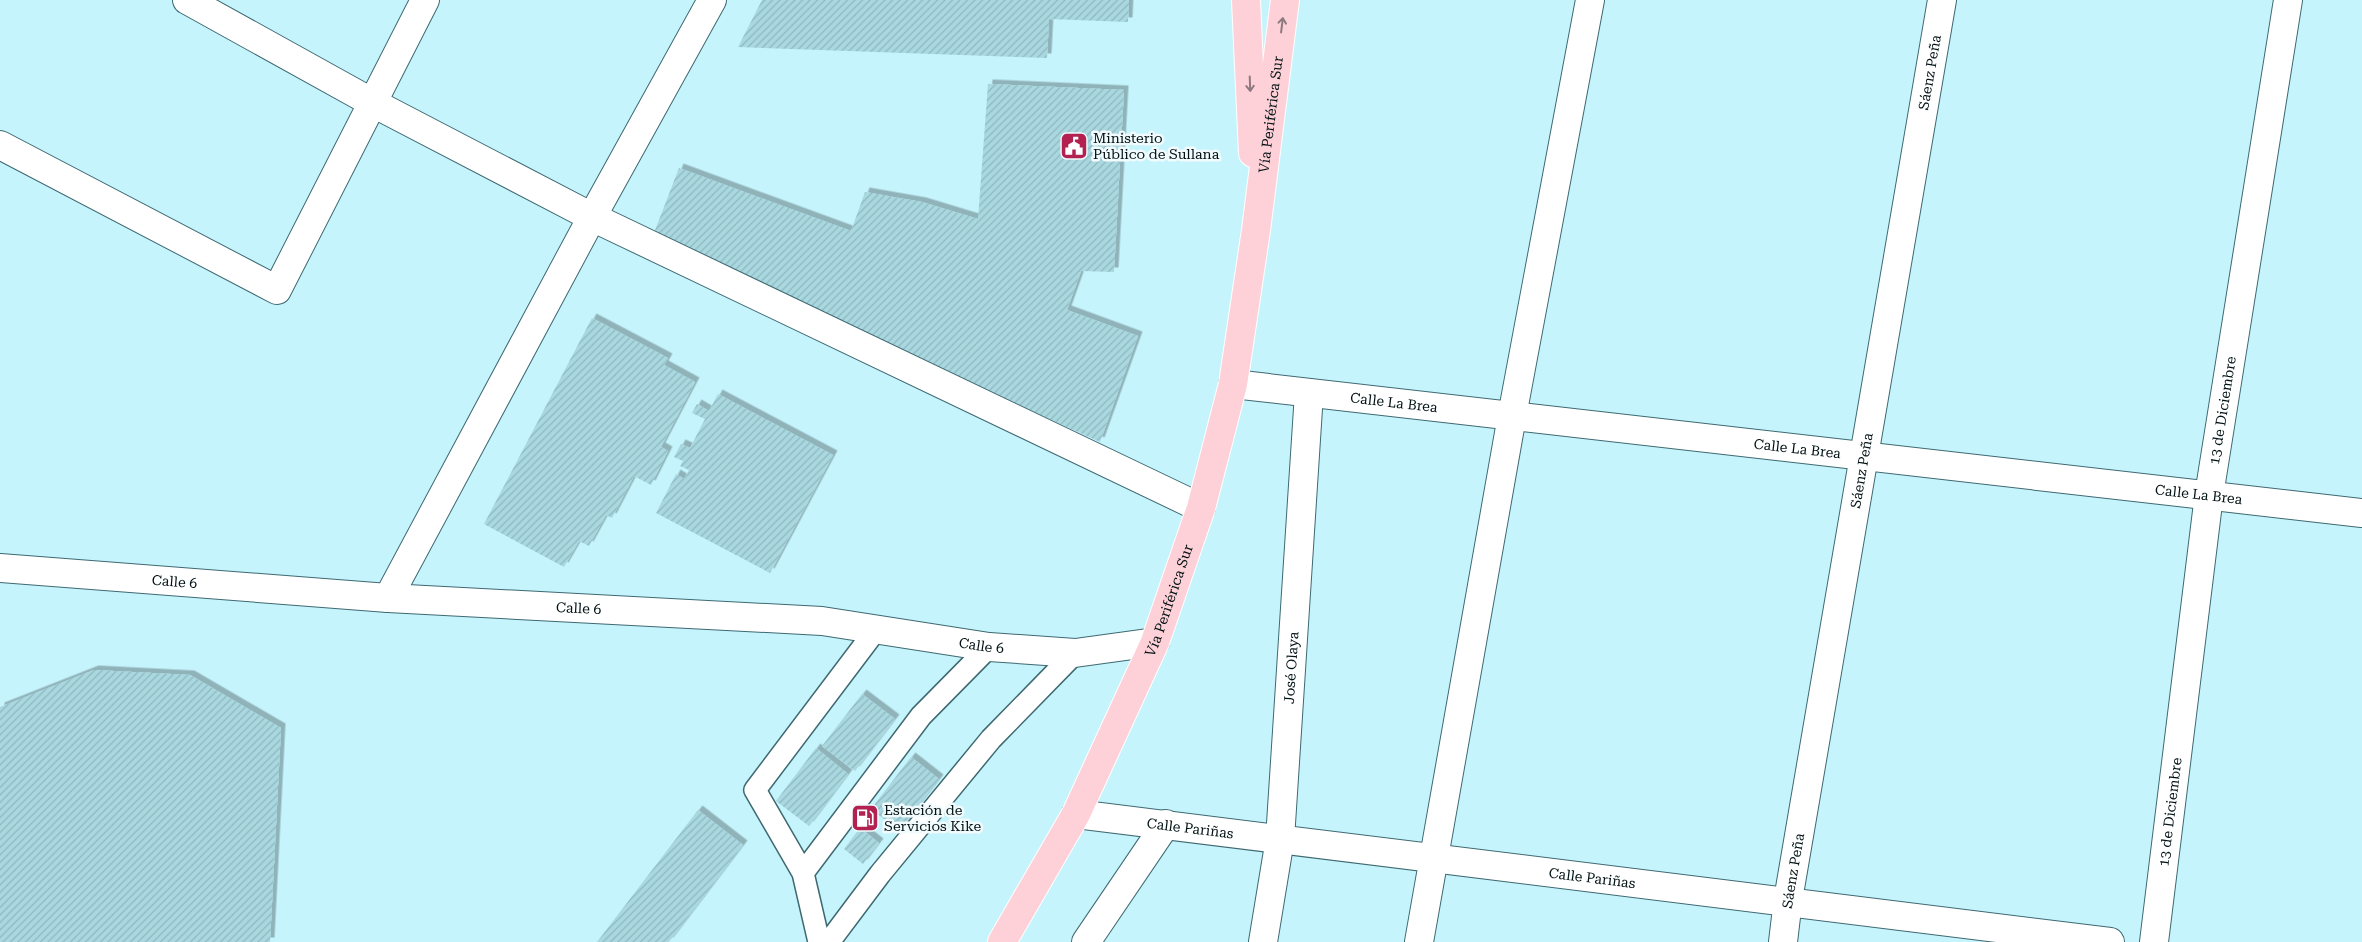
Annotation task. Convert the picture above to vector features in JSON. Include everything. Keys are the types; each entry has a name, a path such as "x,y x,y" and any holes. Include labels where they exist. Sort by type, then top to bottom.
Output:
{"highway":[{"name":"Vía Periférica Sur","path":"1246,0 1256,230"},
{"name":"Vía Periférica Sur","path":"1002,942 1076,814 1155,642 1201,508 1233,384 1256,230 1285,0"}],"street":[{"path":"186,0 373,103 592,217 1201,508"},
{"path":"0,145 277,290 425,0"},
{"path":"388,598 592,217 712,0"},
{"path":"1419,942 1512,416 1590,0"},
{"name":"Sáenz Peña","path":"1783,942 1788,900 1942,0"},
{"name":"13 de Diciembre","path":"2154,942 2209,495 2288,0"},
{"name":"Calle La Brea","path":"1233,384 2362,513"},
{"name":"José Olaya","path":"1263,942 1280,839 1309,393"},
{"name":"Calle 6","path":"0,568 388,598 822,621 875,631 989,647 1075,653 1155,642"},
{"name":"Calle Pariñas","path":"1076,814 1788,900 2110,942"},
{"path":"1086,942 1166,824"}],"lane":[{"path":"819,942 803,874 755,790 875,631"},
{"path":"803,874 921,716 989,647"},
{"path":"829,942 880,874 991,739 1075,653"}],"building":[{"path":"762,0 1129,0 1128,22 1049,19 1047,58 738,47"},
{"path":"988,84 1124,90 1114,272 1081,271 1067,310 1138,336 1100,442 652,238 679,168 851,231 865,192 922,202 978,219"},
{"path":"592,318 668,358 664,365 695,382 661,447 668,451 651,485 634,476 612,518 606,515 589,546 579,541 564,567 484,524"},
{"path":"718,394 833,455 770,573 656,513 676,474 684,479 689,470 680,466 683,461 674,457 681,444 690,448 705,419 692,413 697,404 709,411"},
{"path":"94,670 190,675 281,728 270,942 0,942 0,707"},
{"path":"862,694 895,719 855,771 822,746"},
{"path":"816,748 848,774 809,826 776,801"},
{"path":"911,757 939,779 899,831 871,809"},
{"path":"698,810 743,845 669,942 597,942"},
{"path":"860,828 879,843 863,864 844,849"}],"place":[{"name":"Ministerio Público de Sullana","path":"1074,146"},
{"name":"Estación de Servicios Kike","path":"865,818"}]}
